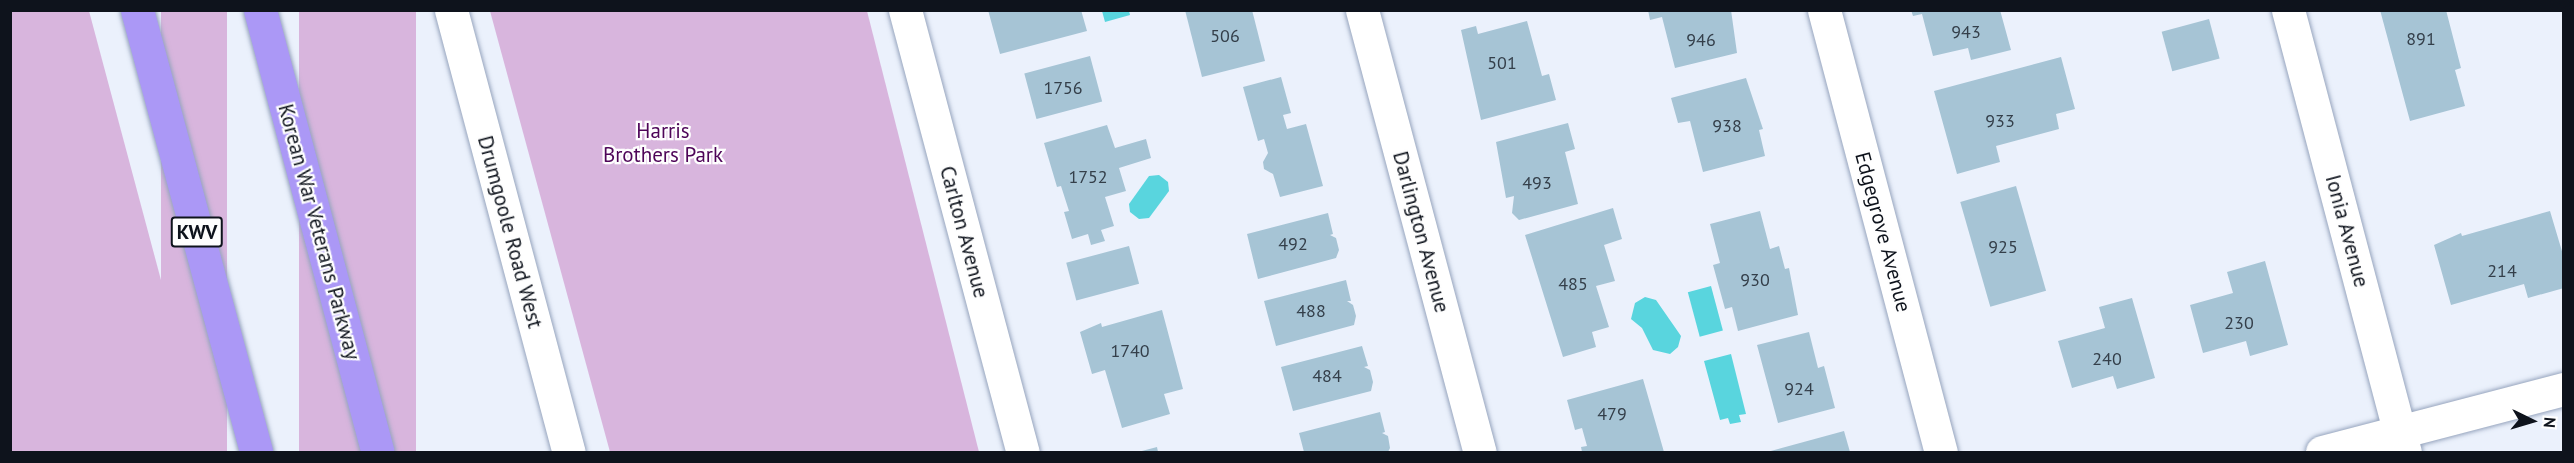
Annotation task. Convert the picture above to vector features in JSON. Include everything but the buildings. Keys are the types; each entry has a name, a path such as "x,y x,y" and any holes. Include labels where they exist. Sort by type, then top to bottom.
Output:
{"highway":[{"name":"KWV","path":"138,10 256,453"},
{"name":"Korean War Veterans Parkway","path":"260,10 378,453"}],"street":[{"name":"Drumgoole Road West","path":"451,10 569,453"},
{"name":"Carlton Avenue","path":"905,10 1023,453"},
{"name":"Darlington Avenue","path":"1362,10 1480,453"},
{"name":"Edgegrove Avenue","path":"1824,10 1941,453"},
{"name":"Ionia Avenue","path":"2288,10 2402,442"},
{"path":"2322,453 2402,442 2564,389"}],"green space":[{"path":"10,11 89,11 207,452 11,452"},
{"path":"161,11 227,11 227,452 161,452"},
{"path":"299,11 416,11 416,452 299,452"},
{"name":"Harris Brothers Park","path":"490,11 867,11 979,452 610,452"}],"water":[{"path":"1102,11 1129,11 1130,15 1105,22"},
{"path":"1159,175 1168,182 1169,191 1149,218 1139,219 1130,212 1129,204 1149,176"},
{"path":"1711,286 1723,330 1700,337 1688,292"},
{"path":"1645,297 1656,300 1681,336 1678,347 1670,354 1653,350 1642,328 1631,319 1635,303"},
{"path":"1731,354 1746,414 1739,415 1741,422 1730,424 1728,418 1720,420 1704,361"}]}
